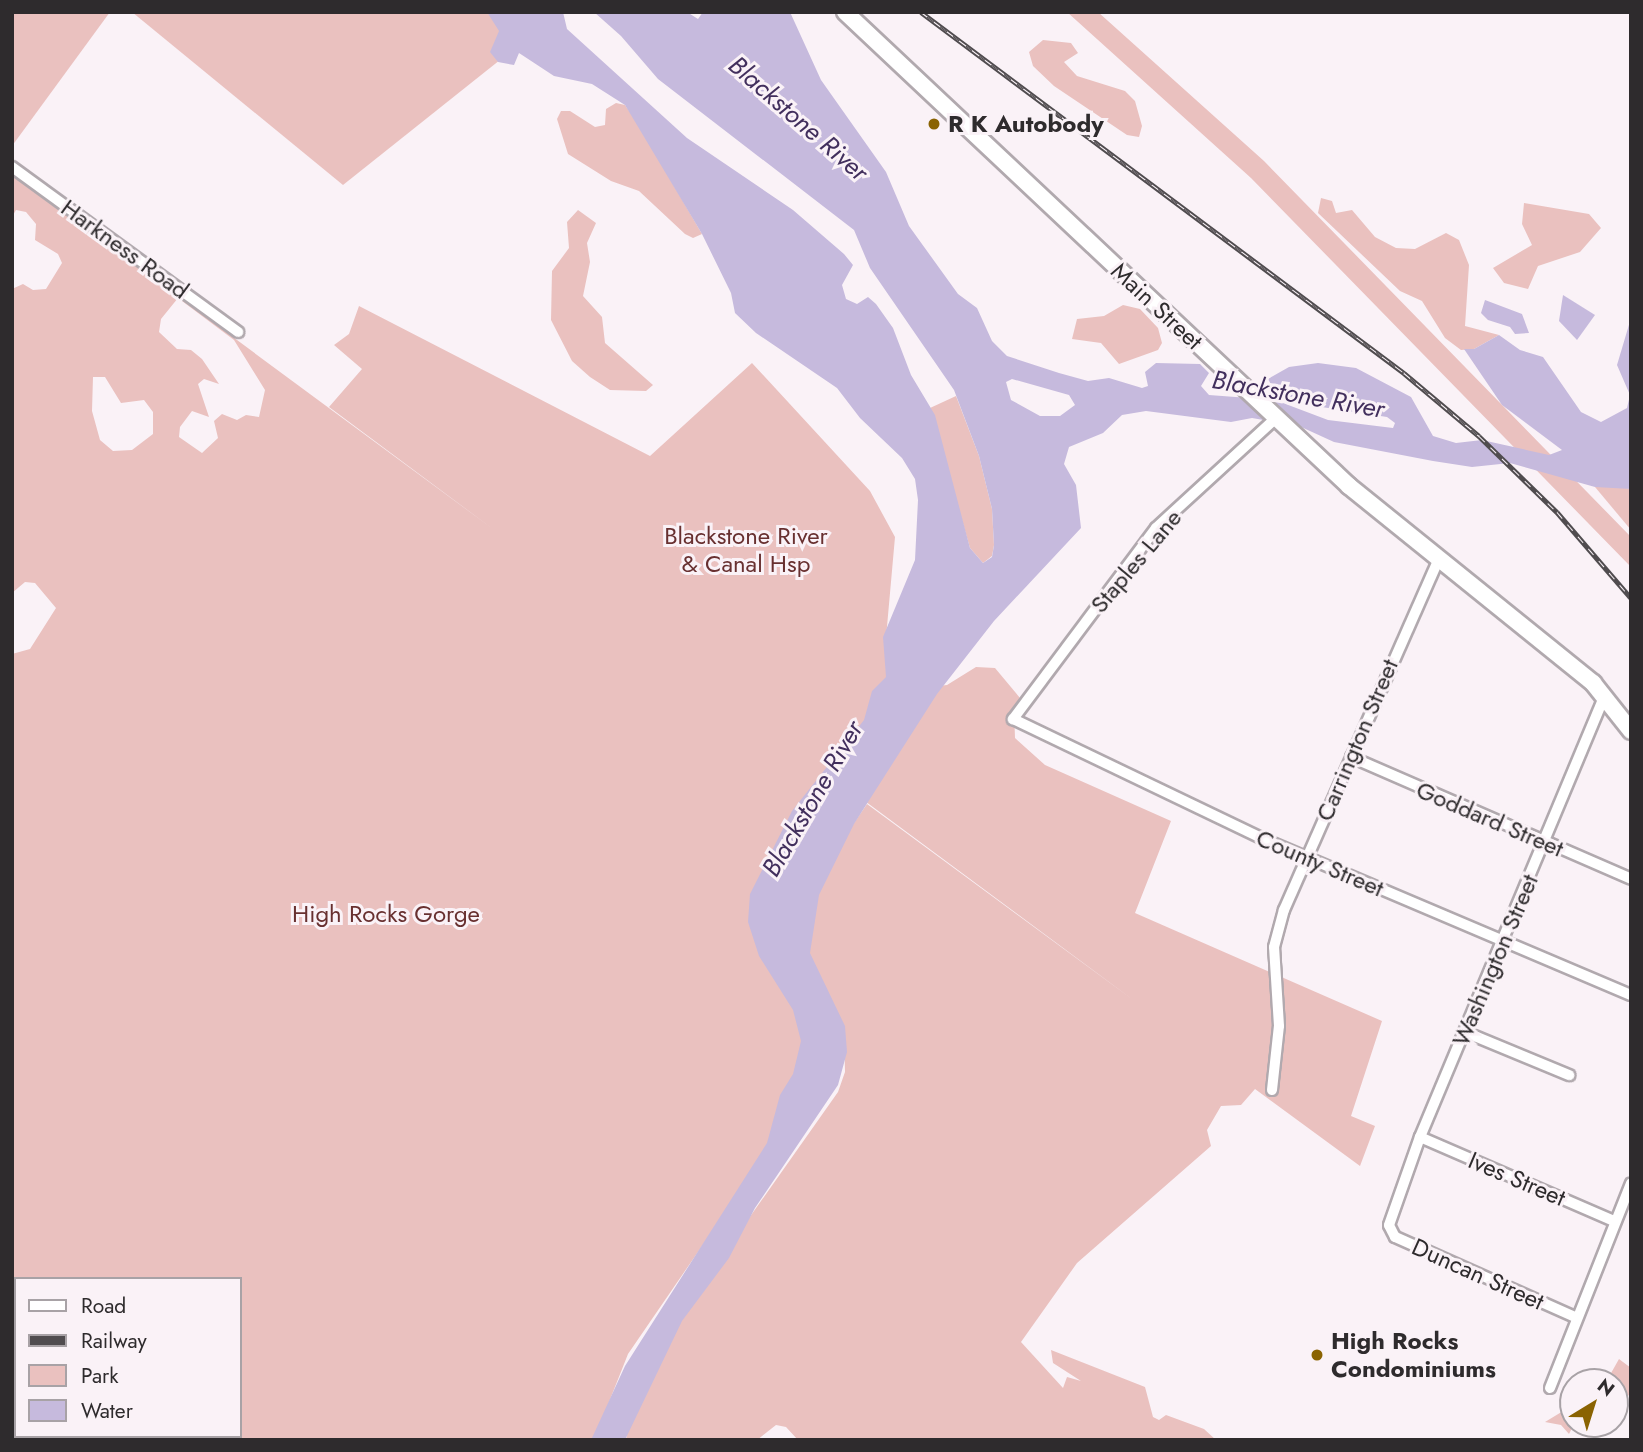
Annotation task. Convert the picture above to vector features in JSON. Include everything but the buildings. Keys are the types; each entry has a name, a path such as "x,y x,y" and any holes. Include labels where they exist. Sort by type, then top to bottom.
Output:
{"main road":[{"name":"Main Street","path":"845,12 1245,389 1272,421 1290,431 1349,486 1555,648 1605,695 1631,731"}],"street":[{"name":"Harkness Road","path":"12,167 238,332"},
{"name":"Staples Lane","path":"1013,719 1157,528 1272,421"},
{"name":"Carrington Street","path":"1272,1090 1279,1026 1274,947 1284,910 1439,559"},
{"name":"Washington Street","path":"1389,1225 1420,1137 1504,943 1605,695"},
{"name":"County Street","path":"1013,719 1155,790 1504,943 1631,995"},
{"name":"Goddard Street","path":"1350,757 1631,879"},
{"path":"1465,1032 1569,1076"},
{"name":"Ives Street","path":"1420,1137 1614,1221"},
{"path":"1549,1388 1575,1317 1631,1182"},
{"name":"Duncan Street","path":"1389,1225 1395,1237 1575,1317"}],"green space":[{"path":"12,12 110,12 12,146"},
{"path":"132,12 558,12 559,13 343,185"},
{"path":"1067,12 1098,12 1264,161 1631,537 1631,567 1251,178"},
{"path":"1043,40 1071,43 1078,53 1064,62 1077,76 1125,91 1135,101 1142,126 1139,137 1127,135 1054,86 1033,66 1029,52"},
{"path":"616,103 625,105 638,124 702,234 693,238 685,234 639,191 611,181 568,154 557,119 561,111 570,111 595,127 605,125 606,109"},
{"name":"High Rocks Gorge","path":"12,174 497,532 329,407 362,369 334,345 349,334 359,306 650,456 752,363 870,491 895,537 885,649 895,692 785,979 820,1074 628,1354 594,1440 12,1440 12,654 30,649 56,608 35,583 25,582 12,593 12,289 23,284 33,290 46,289 62,263 58,254 35,240 36,224 26,212 16,210 12,217","holes":["178,298 234,340 265,390 259,417 246,415 237,420 222,414 214,421 218,438 202,453 179,437 180,427 192,411 209,417 198,384 204,379 219,384 202,359 191,350 177,349 159,332 161,319","93,377 105,377 121,403 144,400 153,412 153,434 132,450 113,451 100,440 92,411"]},
{"path":"1321,198 1332,201 1336,213 1352,210 1375,237 1396,248 1415,249 1446,233 1459,240 1469,265 1465,326 1499,335 1474,349 1461,350 1445,338 1422,301 1400,291 1318,213"},
{"path":"1524,203 1589,214 1601,228 1580,252 1538,266 1528,289 1504,283 1493,268 1532,245 1522,224"},
{"path":"578,210 596,223 587,243 590,262 583,296 602,317 605,343 653,385 646,391 610,390 590,377 572,361 551,320 552,271 569,248 567,222"},
{"path":"1123,305 1140,309 1158,328 1162,343 1158,350 1119,364 1101,343 1072,339 1077,319 1104,316"},
{"path":"956,396 979,456 992,509 994,545 992,556 983,563 970,548 930,408"},
{"path":"1609,485 1631,489 1631,530 1595,487"},
{"path":"976,667 995,668 1020,698 1014,709 1015,738 1045,765 1171,821 1135,913 1382,1021 1351,1116 1375,1126 1360,1166 1255,1089 1241,1105 1221,1106 1207,1130 1211,1146 1077,1263 1021,1342 1063,1388 1067,1377 1081,1381 1053,1363 1051,1350 1145,1387 1153,1417 1159,1420 1166,1415 1204,1429 1216,1440 798,1440 786,1427 776,1425 757,1440 626,1440 629,1420 675,1323 838,1092 845,1072 844,1026 796,942 839,845 867,804 1136,1002 854,793 920,688 947,685"},
{"path":"1619,1359 1631,1368 1631,1395 1629,1368 1614,1368"},
{"path":"1559,1414 1559,1425 1545,1422"}],"water":[{"name":"Blackstone River","path":"487,12 563,12 567,29 687,138 793,210 844,254 853,265 842,285 846,299 857,304 868,297 876,304 893,328 911,375 935,415 970,548 983,563 992,557 994,545 992,509 979,456 954,390 870,268 854,230 658,79 621,36 594,12 687,12 698,19 703,12 790,12 821,80 886,172 909,226 958,294 977,308 992,341 1007,356 1059,373 1088,381 1109,378 1142,388 1148,386 1145,372 1156,363 1200,364 1209,373 1201,386 1209,395 1275,400 1328,420 1393,428 1395,423 1387,417 1289,402 1278,397 1268,379 1289,367 1318,363 1356,368 1411,397 1433,436 1456,443 1482,440 1549,455 1562,450 1502,405 1464,349 1474,349 1499,335 1520,350 1543,357 1581,412 1601,422 1627,408 1630,395 1617,365 1631,318 1631,489 1595,487 1510,463 1472,467 1433,461 1334,442 1299,426 1252,418 1231,422 1146,411 1122,415 1103,433 1069,447 1064,464 1076,485 1081,528 994,621 937,694 854,824 819,895 810,953 845,1026 847,1052 838,1085 755,1208 729,1258 682,1321 625,1440 591,1440 625,1366 767,1143 780,1095 793,1074 801,1041 793,1010 759,956 748,922 750,894 792,811 864,720 872,691 886,677 883,637 915,560 918,500 915,479 902,458 860,418 837,388 756,333 735,313 731,293 702,234 625,105 592,84 554,76 519,53 514,65 498,62 490,52 499,31","holes":["1012,379 1069,395 1075,405 1060,416 1040,416 1011,400 1006,382"]},
{"path":"1563,295 1595,315 1577,340 1559,321"},
{"path":"1485,300 1522,314 1529,333 1515,334 1510,327 1488,320 1481,313"}],"railway":[{"path":"921,12 1404,373 1479,436 1557,512 1631,598"}],"place":[{"name":"R K Autobody","path":"934,124"},
{"name":"High Rocks Condominiums","path":"1317,1355"}],"park label":[{"name":"Blackstone River & Canal Hsp","path":"746,550"}]}
